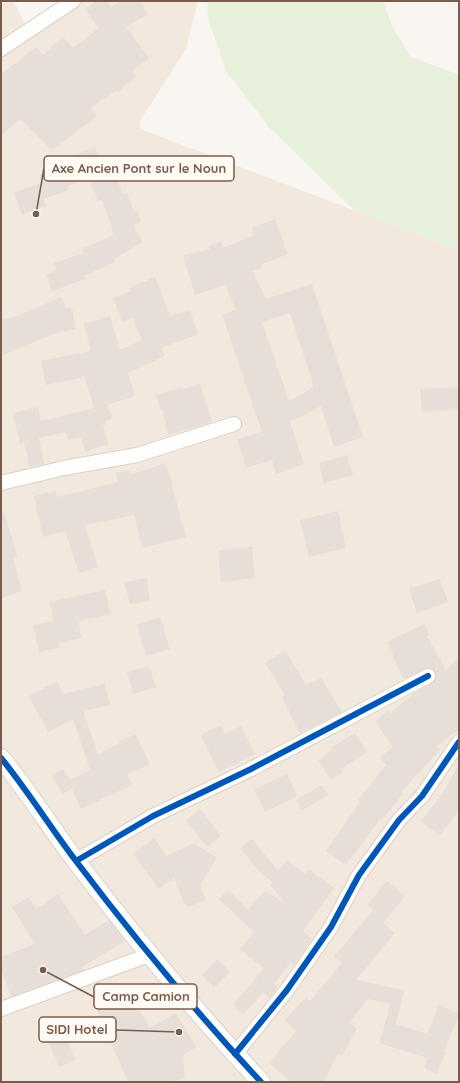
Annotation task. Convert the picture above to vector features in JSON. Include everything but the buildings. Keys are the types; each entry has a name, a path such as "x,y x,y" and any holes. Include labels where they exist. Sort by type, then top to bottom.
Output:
{"street":[{"path":"1,48 73,1"},
{"path":"1,484 64,468 137,455 234,424"},
{"path":"76,861 153,816 258,765 428,676"},
{"path":"235,1054 287,990 331,927 359,875 399,820 422,796 459,742"},
{"path":"1,758 76,861 149,955 261,1082"},
{"path":"1,1009 149,955"}],"shaded area":[{"path":"1,1 14,1 31,37 66,1 198,1 186,49 140,121 140,129 459,250 459,1082 1,1082"}],"green space":[{"path":"208,1 383,1 393,28 411,57 459,75 459,250 355,211 270,128 226,71 207,15"}],"cycle path":[{"path":"76,861 153,816 251,769 428,676"},
{"path":"235,1054 287,990 331,927 359,875 399,820 422,796 459,742"},
{"path":"1,758 66,848 120,918 189,1001 261,1082"}],"place":[{"name":"Axe Ancien Pont sur le Noun","path":"36,214"},
{"name":"Camp Camion","path":"43,970"},
{"name":"SIDI Hotel","path":"179,1032"}]}
